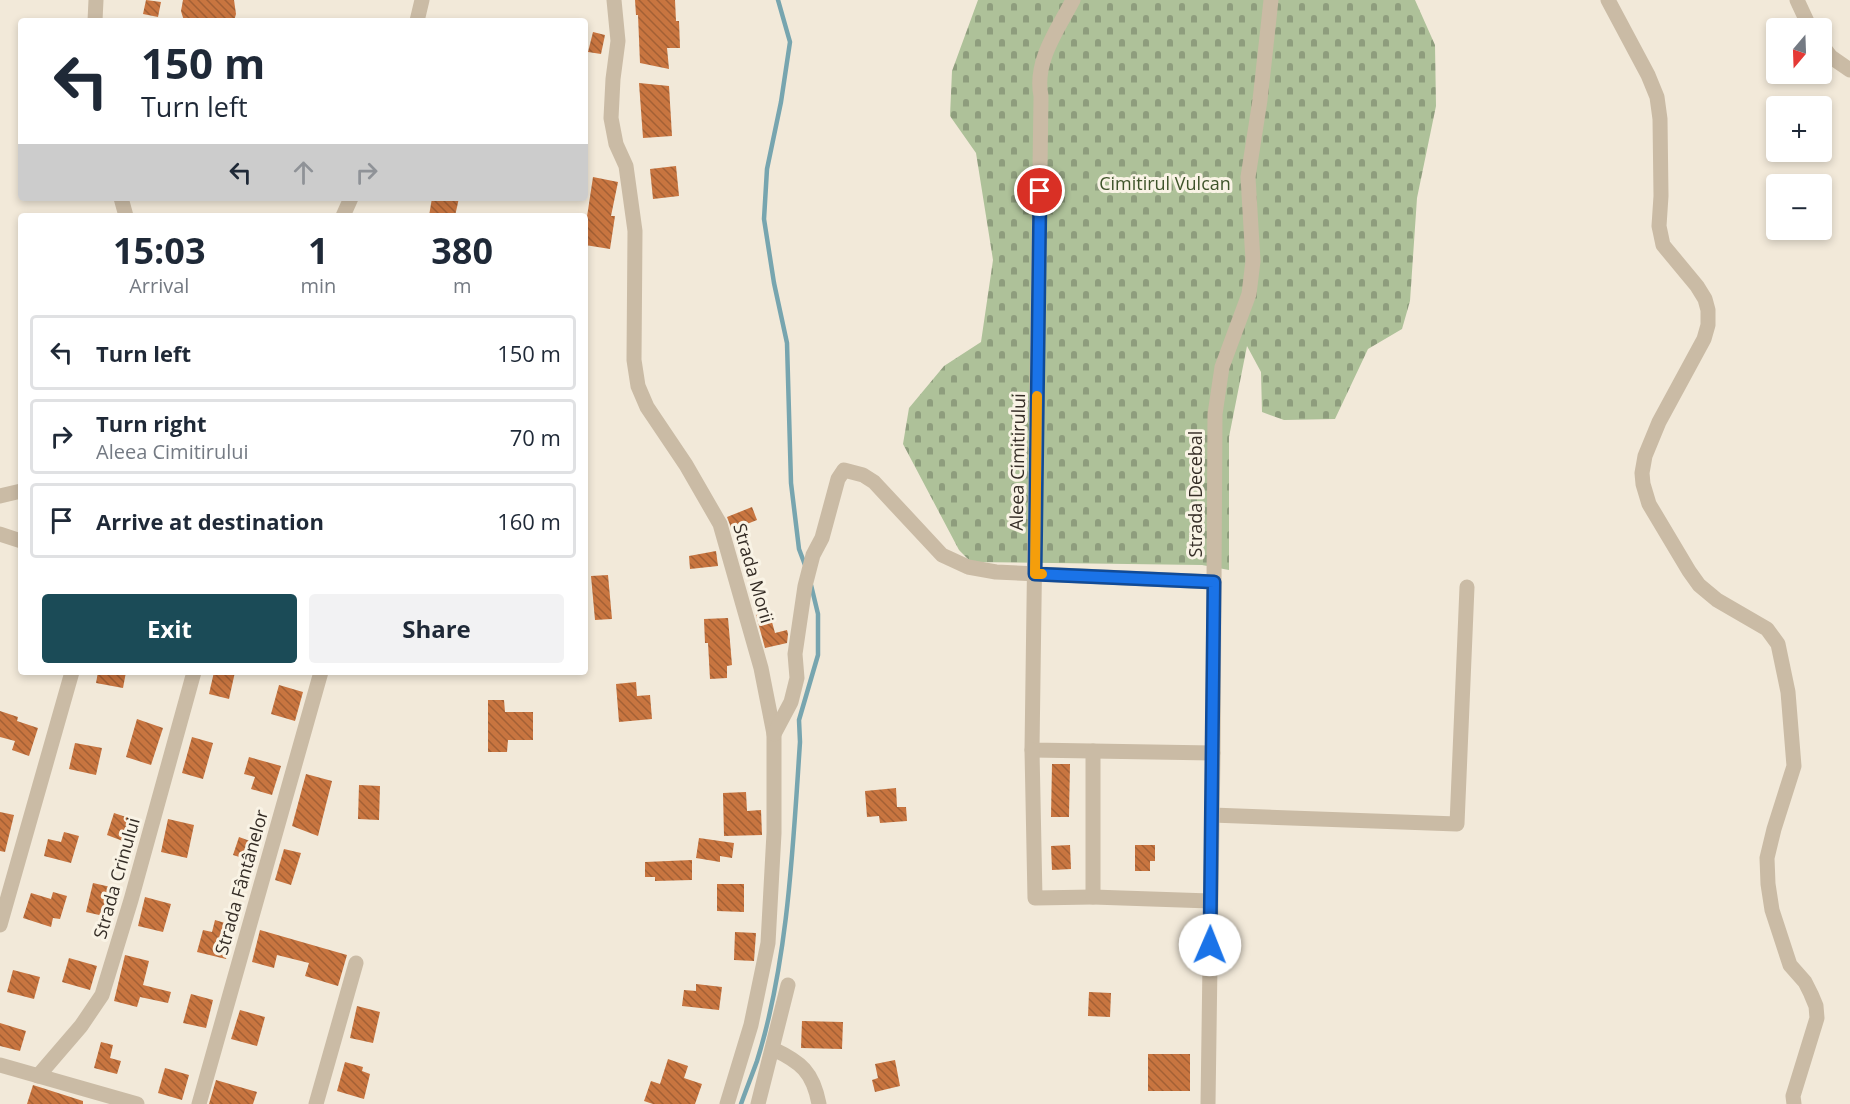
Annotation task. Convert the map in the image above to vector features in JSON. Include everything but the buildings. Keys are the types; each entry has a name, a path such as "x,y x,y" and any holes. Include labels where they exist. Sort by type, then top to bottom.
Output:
{"street":[{"path":"95,18 96,0"},
{"path":"418,18 422,0"},
{"name":"Strada Morii","path":"614,0 618,41 611,118 616,144 626,166 635,231 634,360 638,386 647,407 686,465 720,524 762,668 774,734 774,832 768,943 751,1025 727,1104"},
{"name":"Aleea Cimitirului","path":"1073,0 1044,58 1039,84 1041,96 1032,750 1035,898 1093,897"},
{"name":"Strada Decebal","path":"1208,1104 1214,753 1215,414 1222,367 1249,294 1253,261 1248,177 1260,100 1271,0"},
{"path":"1608,0 1648,75 1657,97 1660,130 1659,226 1663,244 1697,286 1708,310 1708,325 1704,339 1659,422 1645,456 1643,484 1649,504 1689,571 1700,585 1717,600 1767,629 1778,644 1788,692 1794,766 1773,829 1767,858 1768,884 1772,910 1790,965 1808,988 1816,1006 1817,1018 1793,1096 1794,1104"},
{"path":"1797,0 1805,18"},
{"path":"1832,58 1850,70"},
{"path":"774,734 791,702 797,678 795,654 805,586 813,555 822,538 838,479 844,470 863,475 874,482 942,555 956,563 980,570 1214,582"},
{"path":"0,495 18,492"},
{"path":"0,534 18,540"},
{"path":"1212,815 1457,824 1467,586"},
{"path":"0,925 71,675"},
{"name":"Strada Crinului","path":"38,1076 81,1026 102,995 131,900 193,675"},
{"name":"Strada Fântânelor","path":"199,1104 320,675"},
{"path":"1032,750 1214,753"},
{"path":"1093,751 1093,897 1210,901"},
{"path":"316,1104 356,963"},
{"path":"758,1104 788,985"},
{"path":"773,1049 805,1068 813,1083 819,1104"},
{"path":"0,1065 137,1104"}],"green space":[{"name":"Cimitirul Vulcan","path":"978,0 1415,0 1435,45 1436,106 1417,198 1410,301 1402,329 1368,349 1335,419 1284,420 1262,412 1261,372 1247,346 1229,437 1229,570 1202,565 971,562 959,550 903,444 909,408 944,366 981,342 993,260 976,153 950,116 952,71"}],"waterway":[{"path":"778,0 790,42 781,102 767,169 764,219 774,283 787,343 791,483 799,549 805,565"},
{"path":"741,1104 757,1061 767,1023 776,984 788,903 800,742 799,720 818,655 818,614 811,585"}],"slow traffic":[{"path":"1037,396 1035,574 1042,574"}],"route":[{"path":"1040,191 1035,574 1214,582 1214,753 1210,945"}]}
